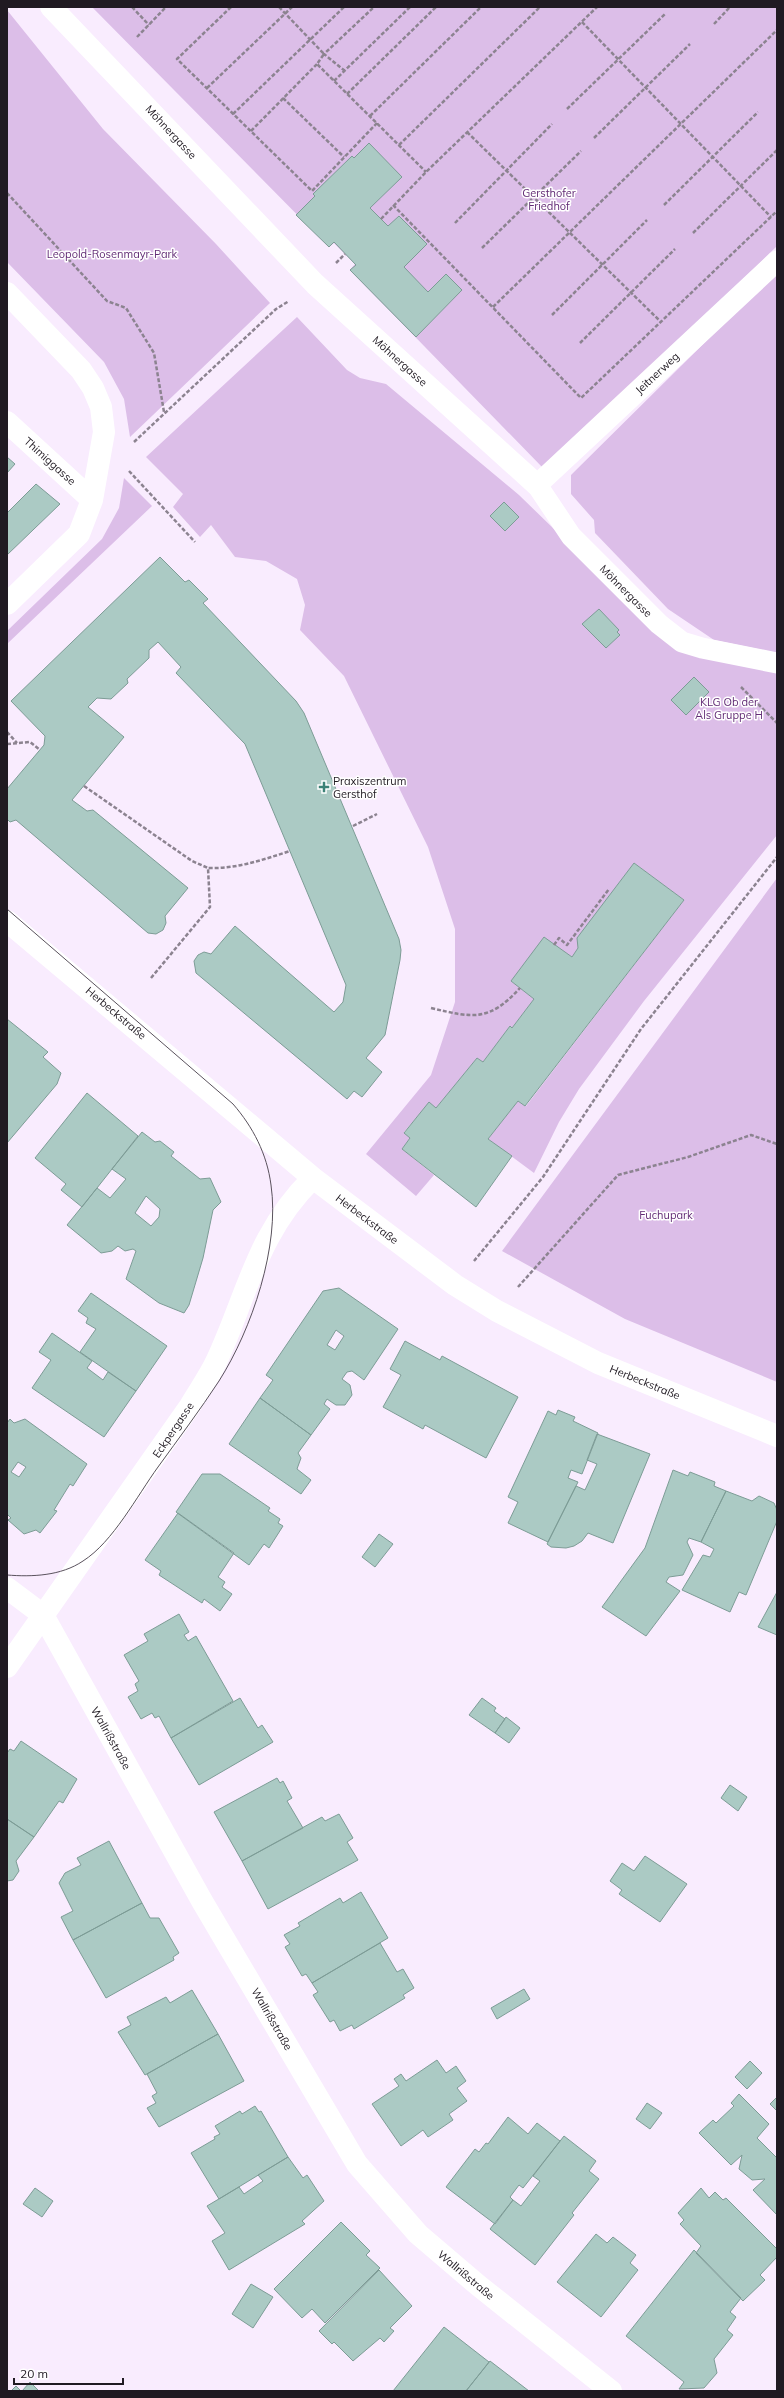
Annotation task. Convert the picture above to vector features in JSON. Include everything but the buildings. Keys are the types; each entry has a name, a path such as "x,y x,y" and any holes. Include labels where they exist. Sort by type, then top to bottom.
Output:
{"street":[{"name":"Möhnergasse","path":"51,7 88,43 315,284 537,485"},
{"path":"7,293 80,370 93,388 101,407 104,432 92,500 79,534 7,604"},
{"name":"Thimiggasse","path":"7,422 92,500"},
{"name":"Herbeckstraße","path":"7,921 313,1178 455,1285 497,1311 598,1363 777,1436"},
{"name":"Eckpergasse","path":"7,1667 190,1406 216,1362 255,1261 271,1231 294,1197 313,1178"},
{"name":"Wallrißstraße","path":"7,1588 43,1615 202,1901 357,2164 418,2234 479,2286 611,2391"}],"lane":[{"name":"Jeitnerweg","path":"537,485 777,261"},
{"name":"Möhnergasse","path":"537,485 571,536 659,624 682,642 702,648 777,663"}],"path":[{"path":"132,7 149,25"},
{"path":"137,37 166,7"},
{"path":"231,7 177,59 312,191 377,123"},
{"path":"279,7 324,54 345,71"},
{"path":"207,88 292,7"},
{"path":"234,114 344,7"},
{"path":"251,131 317,64 324,54 374,7"},
{"path":"334,81 410,7"},
{"path":"347,94 436,7"},
{"path":"370,116 481,7"},
{"path":"399,145 540,7"},
{"path":"381,219 426,172 597,7"},
{"path":"714,24 730,7"},
{"path":"567,109 665,14"},
{"path":"582,22 620,58 680,123 714,155 771,217"},
{"path":"493,307 569,231 777,30"},
{"path":"594,138 690,44"},
{"path":"317,64 426,172"},
{"path":"283,98 344,158"},
{"path":"664,205 758,112"},
{"path":"455,223 552,124"},
{"path":"467,132 660,321"},
{"path":"692,233 777,150"},
{"path":"482,248 582,151"},
{"path":"7,193 107,301 126,308 154,353 164,413"},
{"path":"393,205 581,398 777,211"},
{"path":"552,315 646,220"},
{"path":"580,343 675,249"},
{"path":"99,457 127,449 276,309 315,284"},
{"path":"129,467 130,474 195,542"},
{"path":"7,732 17,743"},
{"path":"7,744 30,742 40,750"},
{"path":"84,786 192,861 208,868 225,869 250,864 290,851"},
{"path":"353,826 378,814"},
{"path":"455,1285 544,1176 641,1029 777,857"},
{"path":"151,978 210,907 208,868"},
{"path":"554,945 559,938 567,945 609,888"},
{"path":"431,1008 464,1015 482,1015 497,1010 520,988"},
{"path":"497,1311 618,1174 688,1157 751,1135 777,1144"}],"green space":[{"name":"Gersthofer Friedhof","path":"92,7 777,7 777,246 548,469 542,467 350,270 355,264 334,243 329,247"},
{"name":"Leopold-Rosenmayr-Park","path":"7,10 103,129 216,244 270,303 130,437 124,399 104,362 7,262"},
{"path":"777,271 777,653 714,640 668,609 595,533 594,520 571,494 571,475"},
{"name":"KLG Ob der Als Gruppe H","path":"297,317 347,370 360,378 386,384 519,495 663,635 777,670 777,835 644,1001 579,1089 559,1122 534,1173 488,1139 518,1101 526,1106 684,900 634,863 578,938 578,948 572,957 544,938 511,981 534,999 512,1028 510,1026 483,1062 477,1058 436,1108 429,1103 404,1132 410,1138 402,1149 434,1175 416,1196 366,1154 431,1075 455,1002 455,929 428,847 344,676 300,630 305,605 297,579 266,561 235,557 211,525 200,537 173,507 183,494 146,457"},
{"path":"124,478 152,506 7,644 7,631 102,539 119,508"},
{"name":"Fuchupark","path":"777,878 777,1382 625,1319 502,1251"}],"tram line":[{"path":"7,909 233,1104 253,1132 266,1162 271,1185 273,1209 267,1260 261,1286 242,1337 231,1360 219,1381 124,1518 94,1553 74,1566 56,1573 26,1576 7,1575"}],"place":[{"name":"Praxiszentrum Gersthof","path":"324,787"}]}
